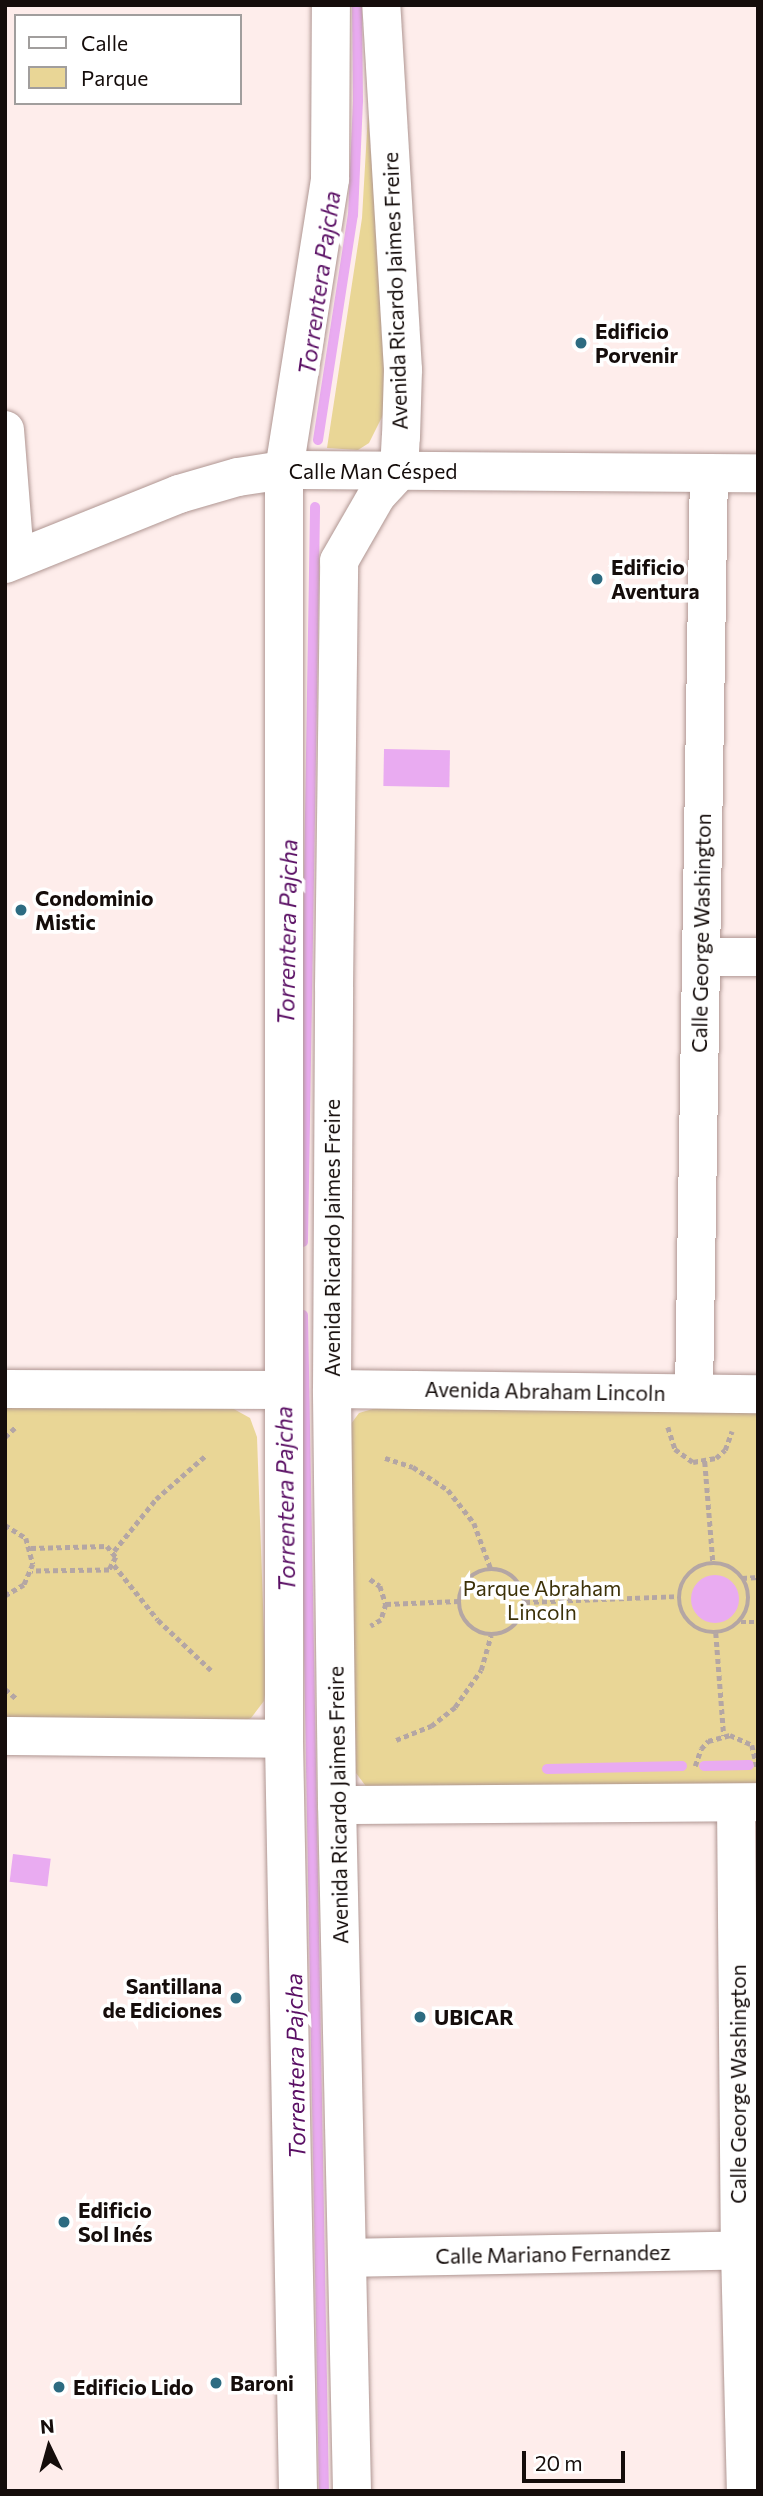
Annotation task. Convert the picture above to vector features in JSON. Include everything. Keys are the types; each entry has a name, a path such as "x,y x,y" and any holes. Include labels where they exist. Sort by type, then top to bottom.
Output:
{"main road":[{"path":"299,2491 284,1739 285,470 330,179 331,5"},
{"name":"Avenida Ricardo Jaimes Freire","path":"352,2491 337,1805 332,1389 339,561 377,495 400,471 403,370 381,5"},
{"path":"5,430 10,561"},
{"name":"Calle Man Césped","path":"10,561 179,494 237,477 285,470 709,473 757,464"},
{"name":"Calle George Washington","path":"681,1404 701,957 709,473"},
{"path":"701,957 758,957"},
{"path":"5,1389 284,1391"},
{"name":"Avenida Abraham Lincoln","path":"332,1389 681,1404 758,1394"},
{"path":"5,1736 284,1739"},
{"path":"337,1805 747,1802"},
{"name":"Calle George Washington","path":"746,2491 749,2250 747,1802"},
{"name":"Calle Mariano Fernandez","path":"348,2258 749,2250"}],"path":[{"path":"681,1404 669,1439 675,1450 693,1462 705,1462 726,1450 732,1428"},
{"path":"205,1456 156,1499 114,1551 114,1565 158,1620 212,1671"},
{"path":"385,1458 431,1477 462,1506 483,1542 491,1569"},
{"path":"705,1462 713,1562"},
{"path":"5,1525 18,1531 31,1548 32,1571 24,1585 5,1596"},
{"path":"31,1548 103,1546 114,1551"},
{"path":"713,1562 726,1565 742,1578 750,1597 748,1611 740,1622 729,1631 716,1633 693,1627 680,1608 678,1597 689,1573 700,1565 713,1562"},
{"path":"32,1571 105,1570 114,1565"},
{"path":"491,1569 505,1571 516,1578 526,1602 523,1615 515,1626 491,1635 468,1625 461,1614 458,1601 468,1579 491,1569"},
{"path":"365,1577 380,1586 386,1604 381,1620 365,1628"},
{"path":"742,1578 758,1577"},
{"path":"526,1602 678,1597"},
{"path":"386,1604 458,1601"},
{"path":"740,1622 758,1622"},
{"path":"716,1633 724,1736"},
{"path":"396,1740 431,1726 460,1702 481,1670 491,1635"},
{"path":"694,1770 701,1749 708,1741 724,1736 742,1738 752,1745 757,1755 757,1769"}],"green space":[{"path":"368,114 386,363 384,413 369,443 358,450 327,448 362,218"},
{"path":"5,1406 232,1408 250,1418 257,1437 266,1689 264,1701 251,1718 240,1723 5,1718"},
{"name":"Parque Abraham Lincoln","path":"376,1408 758,1411 758,1787 368,1789 356,1773 348,1428 359,1413"}],"shaded area":[{"path":"384,749 450,750 449,787 383,786"},
{"path":"715,1575 732,1582 739,1599 732,1616 715,1623 698,1616 691,1599 698,1582"},
{"path":"13,1854 51,1859 47,1886 10,1882"}],"waterway":[{"name":"Torrentera Pajcha","path":"318,440 353,215 358,101 357,5"},
{"name":"Torrentera Pajcha","path":"303,1242 315,507"},
{"name":"Torrentera Pajcha","path":"303,1315 324,2491"},
{"path":"704,1766 749,1765"},
{"path":"547,1769 682,1766"}],"place":[{"name":"Edificio Porvenir","path":"581,343"},
{"name":"Edificio Aventura","path":"597,579"},
{"name":"Condominio Mistic","path":"21,910"},
{"name":"Santillana de Ediciones","path":"236,1998"},
{"name":"UBICAR","path":"420,2017"},
{"name":"Edificio Sol Inés","path":"64,2222"},
{"name":"Baroni","path":"216,2383"},
{"name":"Edificio Lido","path":"59,2387"}]}
